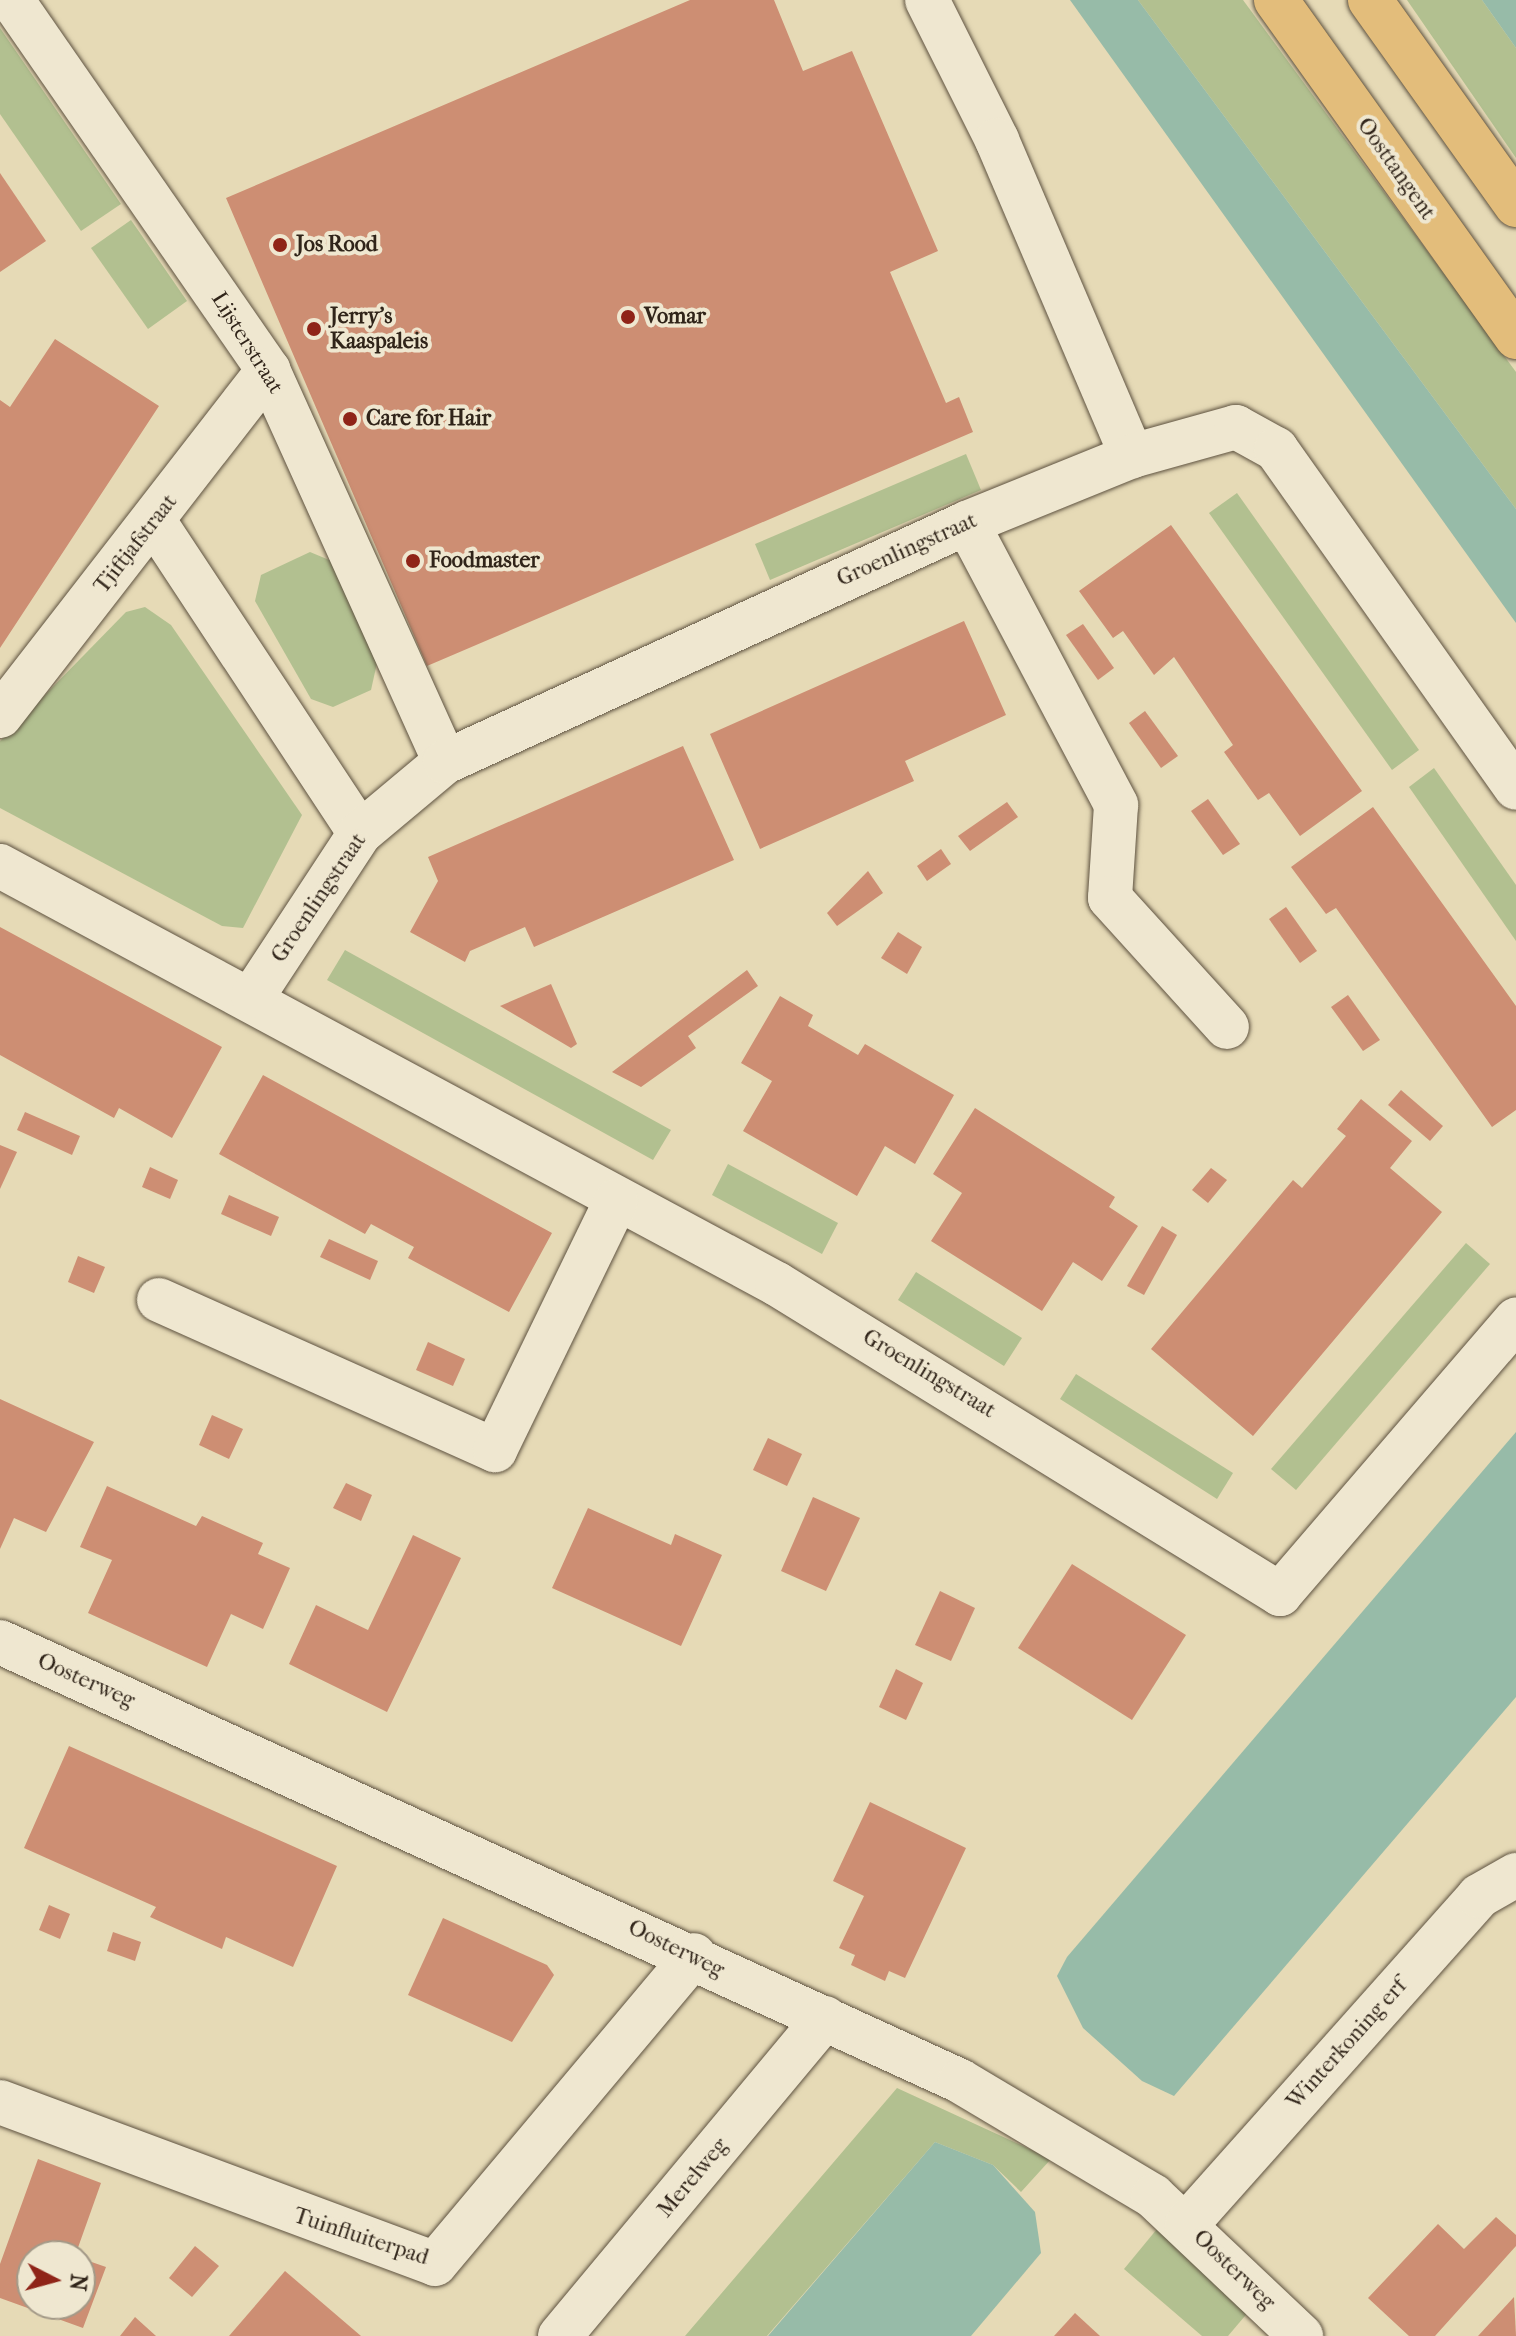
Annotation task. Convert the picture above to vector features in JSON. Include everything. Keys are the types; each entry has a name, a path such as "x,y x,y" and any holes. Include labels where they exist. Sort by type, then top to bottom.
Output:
{"main road":[{"name":"Oosttangent","path":"1276,0 1516,337"},
{"path":"1370,0 1516,205"}],"street":[{"name":"Lijsterstraat","path":"12,0 268,370 445,762"},
{"path":"927,0 997,140 1132,456"},
{"name":"Tjiftjafstraat","path":"0,716 268,370"},
{"name":"Groenlingstraat","path":"253,996 360,833 445,762 967,523 1132,456 1236,427 1260,435 1516,788"},
{"path":"154,521 360,833"},
{"path":"967,523 1116,805 1110,898 1227,1027"},
{"name":"Groenlingstraat","path":"0,866 253,996 616,1201 933,1374 1280,1594 1516,1320"},
{"path":"159,1300 495,1450 616,1201"},
{"name":"Oosterweg","path":"0,1642 694,1955 1036,2123 1187,2224 1301,2336"},
{"name":"Winterkoning erf","path":"1187,2224 1479,1896 1516,1875"},
{"name":"Tuinfluiterpad","path":"0,2102 435,2264 694,1955"},
{"name":"Merelweg","path":"560,2336 825,2018"}],"shaded area":[{"path":"1070,0 1138,0 1516,509 1516,623"},
{"path":"1138,0 1243,0 1516,372 1516,509"},
{"path":"1407,0 1482,0 1516,48 1516,158"},
{"path":"1482,0 1516,0 1516,48"},
{"path":"0,28 121,204 81,231 0,114"},
{"path":"131,220 187,301 148,329 91,248"},
{"path":"966,454 981,490 770,580 755,544"},
{"path":"1237,493 1419,750 1392,770 1209,513"},
{"path":"310,552 334,562 377,663 371,690 333,707 311,699 255,601 261,575"},
{"path":"145,607 171,625 302,815 243,928 222,926 0,808 0,741 126,612"},
{"path":"1434,768 1516,885 1516,941 1409,787"},
{"path":"345,950 671,1130 653,1160 327,980"},
{"path":"728,1164 838,1223 822,1254 712,1195"},
{"path":"1466,1243 1490,1264 1296,1490 1271,1469"},
{"path":"916,1272 1022,1338 1004,1366 898,1300"},
{"path":"1076,1374 1233,1473 1217,1499 1060,1399"},
{"path":"1516,1432 1516,1697 1174,2096 1142,2081 1083,2028 1057,1976 1067,1957"},
{"path":"897,2088 1051,2159 1021,2192 993,2165 935,2142 767,2336 685,2336"},
{"path":"935,2142 993,2165 1035,2212 1041,2253 971,2336 768,2336"},
{"path":"1157,2229 1250,2310 1228,2336 1202,2336 1124,2269"}],"building":[{"path":"690,0 774,0 803,71 852,51 938,251 890,272 946,403 959,397 973,432 427,666 226,198"},
{"path":"0,173 46,241 0,272"},
{"path":"55,339 159,406 0,648 0,400 10,407"},
{"path":"1171,525 1362,791 1300,836 1269,793 1258,800 1224,752 1233,745 1174,657 1154,675 1123,631 1113,638 1079,591"},
{"path":"964,621 1006,715 905,761 914,781 760,849 710,734"},
{"path":"1083,624 1114,668 1098,680 1066,635"},
{"path":"1145,711 1178,756 1161,768 1129,723"},
{"path":"683,746 734,860 534,947 525,927 470,951 465,962 410,932 438,881 428,857"},
{"path":"1208,799 1240,844 1223,855 1191,811"},
{"path":"1007,802 1018,817 970,851 958,836"},
{"path":"1373,807 1516,1006 1516,1110 1492,1127 1336,908 1326,914 1291,867"},
{"path":"941,849 951,864 927,881 917,866"},
{"path":"868,871 883,893 837,926 827,913"},
{"path":"1286,907 1317,951 1300,963 1269,919"},
{"path":"0,927 222,1047 172,1138 119,1108 114,1118 0,1055"},
{"path":"898,932 922,947 907,974 881,958"},
{"path":"747,970 758,986 688,1036 696,1048 641,1087 612,1072"},
{"path":"551,984 577,1044 571,1048 500,1006"},
{"path":"1348,995 1380,1040 1363,1051 1331,1007"},
{"path":"780,996 813,1015 808,1026 858,1055 865,1044 954,1095 915,1164 885,1146 857,1196 743,1131 772,1081 741,1063"},
{"path":"263,1075 552,1233 509,1312 408,1258 414,1247 371,1224 365,1234 219,1154"},
{"path":"1401,1090 1443,1126 1430,1141 1388,1105"},
{"path":"1361,1099 1412,1141 1390,1168 1442,1212 1253,1436 1151,1349 1293,1180 1302,1188 1346,1136 1337,1129"},
{"path":"975,1108 1115,1197 1109,1207 1138,1226 1102,1281 1073,1262 1042,1311 931,1241 962,1193 933,1174"},
{"path":"25,1112 80,1136 72,1155 17,1130"},
{"path":"0,1145 17,1152 0,1189"},
{"path":"150,1167 178,1180 170,1199 142,1187"},
{"path":"1211,1168 1227,1180 1208,1203 1192,1190"},
{"path":"229,1195 279,1217 271,1236 221,1214"},
{"path":"1162,1226 1177,1235 1144,1295 1127,1286"},
{"path":"329,1239 378,1261 370,1280 320,1257"},
{"path":"78,1256 105,1267 94,1293 68,1282"},
{"path":"428,1342 465,1359 453,1386 416,1370"},
{"path":"0,1399 94,1442 46,1532 14,1518 0,1549"},
{"path":"212,1415 243,1429 229,1459 199,1445"},
{"path":"768,1438 802,1454 787,1486 753,1470"},
{"path":"346,1483 372,1495 361,1521 333,1508"},
{"path":"107,1486 196,1526 202,1516 263,1543 258,1554 290,1568 263,1629 231,1614 207,1667 88,1613 112,1560 80,1547"},
{"path":"813,1497 860,1518 826,1591 781,1571"},
{"path":"588,1508 671,1545 675,1534 722,1555 681,1646 552,1588"},
{"path":"413,1535 461,1558 387,1712 289,1664 316,1605 368,1630"},
{"path":"1072,1564 1186,1635 1132,1720 1018,1648"},
{"path":"940,1591 975,1608 951,1661 915,1645"},
{"path":"896,1669 923,1683 906,1720 879,1707"},
{"path":"69,1746 337,1866 293,1967 226,1937 222,1949 150,1917 156,1907 24,1848"},
{"path":"870,1802 966,1848 905,1978 889,1971 885,1981 851,1965 855,1955 839,1948 864,1896 833,1881"},
{"path":"49,1905 70,1914 60,1939 39,1930"},
{"path":"443,1918 547,1965 554,1975 512,2042 408,1995"},
{"path":"113,1932 141,1942 135,1961 107,1951"},
{"path":"38,2159 101,2183 81,2240 16,2240 16,2304 0,2298 0,2264"},
{"path":"1496,2217 1516,2235 1516,2246 1435,2336 1409,2336 1368,2298 1438,2224 1464,2249"},
{"path":"195,2246 219,2266 192,2297 169,2278"},
{"path":"96,2264 106,2267 96,2294"},
{"path":"285,2271 361,2336 229,2336"},
{"path":"1514,2297 1516,2336 1478,2336"},
{"path":"1075,2313 1100,2336 1054,2336"},
{"path":"135,2317 156,2336 120,2336"},
{"path":"61,2320 86,2320 83,2328"}],"place":[{"name":"Jos Rood","path":"280,245"},
{"name":"Vomar","path":"628,317"},
{"name":"Jerry's Kaaspaleis","path":"314,329"},
{"name":"Care for Hair","path":"350,419"},
{"name":"Foodmaster","path":"413,561"}]}
